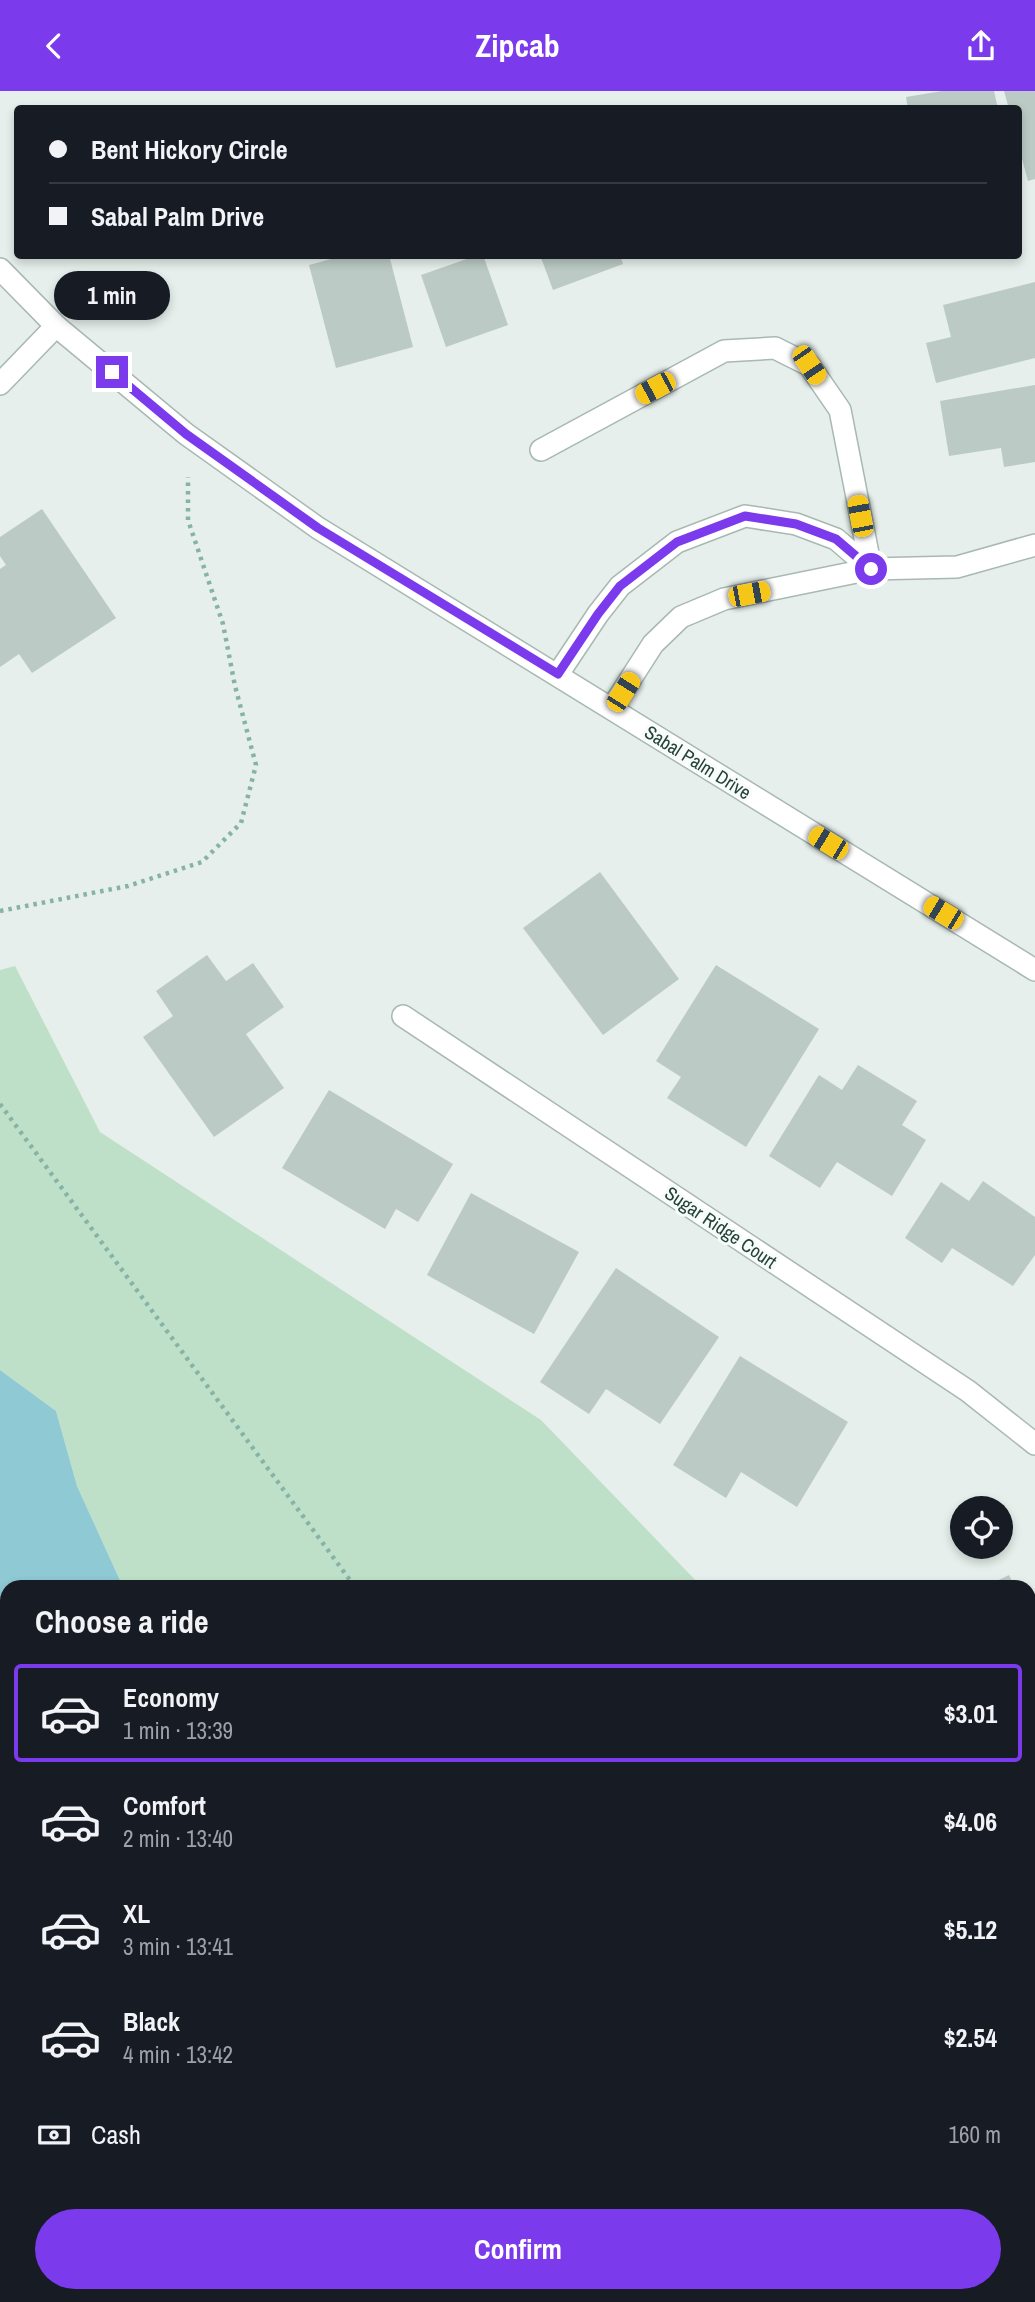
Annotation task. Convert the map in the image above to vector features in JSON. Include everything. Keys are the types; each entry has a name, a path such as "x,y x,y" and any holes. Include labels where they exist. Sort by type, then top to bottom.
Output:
{"street":[{"name":"Sabal Palm Drive","path":"0,269 56,326 186,434 318,528 1035,969"},
{"path":"0,384 56,326"},
{"path":"541,450 724,351 775,348 809,365 840,410 871,569"},
{"path":"558,674 620,586 677,542 745,516 796,524 836,539 871,569"},
{"path":"612,708 653,644 681,617 724,599 871,569 957,567 1035,545"},
{"name":"Sugar Ridge Court","path":"404,1016 968,1391 1035,1444"}],"path":[{"path":"0,911 128,886 202,862 241,823 256,765 235,686 223,624 188,520 188,477"},
{"path":"0,1104 350,1580"}],"green space":[{"path":"15,966 100,1132 541,1420 695,1580 120,1580 77,1486 56,1411 0,1370 0,970"}],"water":[{"path":"0,1370 56,1411 77,1486 120,1580 0,1580"}],"building":[{"path":"942,91 994,91 997,105 907,105 906,97"},
{"path":"1004,91 1035,91 1035,179 1028,181 1022,159 1022,105 1008,105"},
{"path":"331,259 390,259 413,347 336,368 309,265"},
{"path":"467,259 484,259 508,325 446,347 421,275"},
{"path":"541,259 621,259 623,264 553,290"},
{"path":"1035,282 1035,358 936,383 926,343 951,337 943,305"},
{"path":"1035,385 1035,462 1004,467 1001,448 949,456 940,401"},
{"path":"42,509 116,618 32,673 19,654 0,667 0,569 6,565 0,556 0,537"},
{"path":"600,872 679,979 603,1035 523,928"},
{"path":"207,955 226,981 253,963 284,1007 246,1034 284,1088 214,1137 143,1037 173,1016 156,991"},
{"path":"716,965 819,1029 746,1147 667,1098 681,1077 656,1061"},
{"path":"858,1065 917,1101 902,1125 926,1140 892,1196 837,1162 820,1188 769,1156 819,1075 842,1090"},
{"path":"329,1090 453,1164 418,1222 396,1209 385,1229 282,1168"},
{"path":"983,1181 1035,1217 1035,1255 1013,1286 952,1248 942,1263 905,1238 941,1182 969,1201"},
{"path":"471,1193 579,1252 534,1334 427,1275"},
{"path":"616,1268 719,1337 660,1424 606,1389 589,1414 540,1382"},
{"path":"740,1356 848,1422 797,1507 741,1472 726,1498 673,1465"},
{"path":"1009,1575 1012,1580 999,1580"}],"route":[{"path":"112,372 186,434 318,528 558,674 620,586 677,542 745,516 796,524 836,539 871,569"}]}
